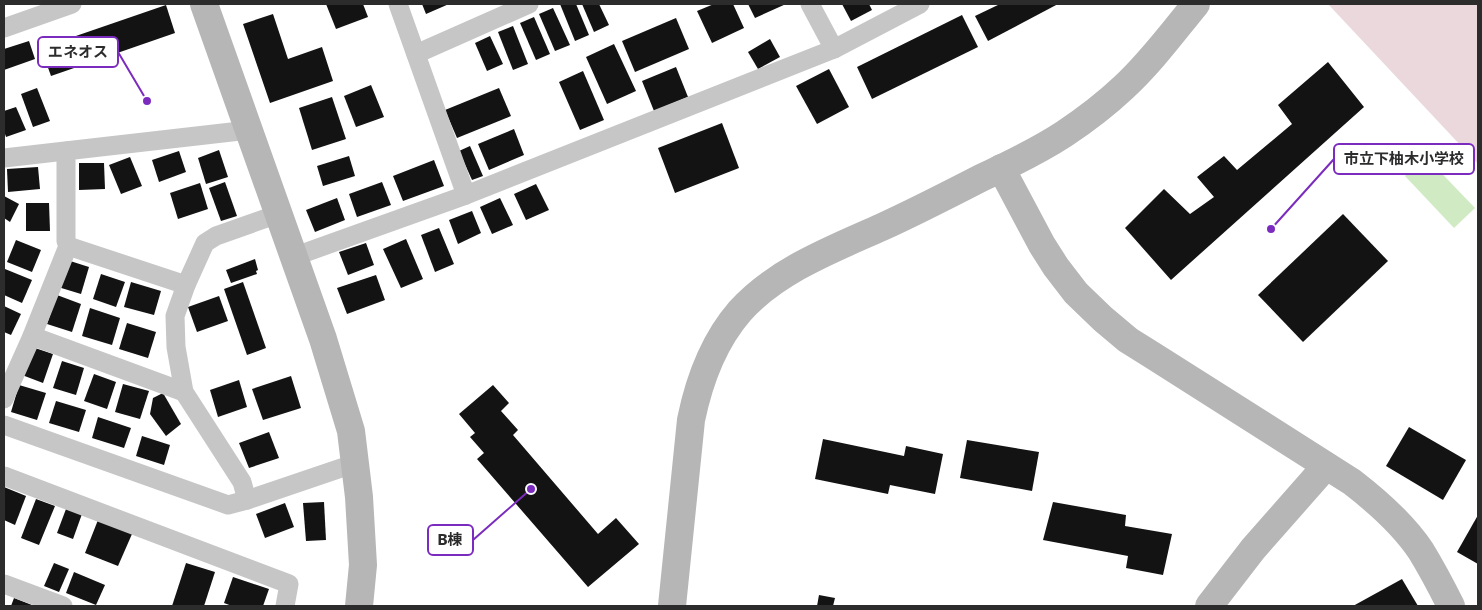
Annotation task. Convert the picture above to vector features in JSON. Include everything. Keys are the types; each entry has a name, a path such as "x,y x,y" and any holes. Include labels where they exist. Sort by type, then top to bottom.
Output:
{"street":[{"path":"4,28 72,4"},
{"path":"204,4 333,370 351,431 356,463 363,565 359,606"},
{"path":"398,4 466,196"},
{"path":"416,54 529,4"},
{"path":"810,4 834,49"},
{"path":"293,257 466,196 834,49 920,4"},
{"path":"672,606 691,420 696,396 704,370 724,331 741,310 762,291 817,256 901,218 1001,168 1063,134 1124,87 1153,56 1196,4"},
{"path":"4,158 249,130"},
{"path":"4,399 32,336 68,246 66,241 66,151"},
{"path":"1001,168 1047,252 1088,306 1128,340 1368,494 1400,525 1421,552 1451,606"},
{"path":"247,500 242,482 184,392 176,347 175,316 186,285 205,243 216,236 278,214"},
{"path":"68,246 186,285"},
{"path":"32,336 184,392"},
{"path":"4,424 228,505 356,463"},
{"path":"1209,606 1253,549 1326,466"},
{"path":"4,476 289,584 285,606"},
{"path":"4,584 63,606"}],"shaded area":[{"path":"1328,4 1478,4 1478,164"},
{"path":"1426,157 1475,208 1454,228 1405,176"}],"building":[{"path":"326,4 363,4 368,17 336,29"},
{"path":"422,4 449,4 426,14"},
{"path":"560,4 576,4 589,35 575,41"},
{"path":"582,4 599,4 609,25 594,32"},
{"path":"714,4 733,4 744,28 712,43 697,11"},
{"path":"748,4 786,4 755,18"},
{"path":"842,4 869,4 872,10 851,21"},
{"path":"1000,4 1058,4 988,41 975,16"},
{"path":"166,5 175,33 51,76 41,48"},
{"path":"553,8 570,45 555,51 539,14"},
{"path":"273,14 288,59 322,47 333,81 270,103 243,24"},
{"path":"962,15 978,47 872,99 857,67"},
{"path":"534,17 550,54 536,60 520,23"},
{"path":"676,18 689,49 635,72 622,41"},
{"path":"513,26 528,64 513,70 498,32"},
{"path":"490,36 503,64 487,71 475,43"},
{"path":"770,39 780,57 758,69 748,52"},
{"path":"29,41 35,59 4,70 4,49"},
{"path":"614,44 636,91 607,104 586,57"},
{"path":"1328,62 1364,107 1171,280 1125,228 1164,189 1190,214 1214,197 1197,177 1224,156 1237,170 1292,124 1278,105"},
{"path":"676,67 688,97 654,111 642,81"},
{"path":"829,69 849,107 817,124 796,86"},
{"path":"583,71 604,120 580,130 559,82"},
{"path":"371,85 384,117 356,127 344,96"},
{"path":"37,88 50,121 33,127 21,94"},
{"path":"499,88 511,116 457,138 445,110"},
{"path":"332,97 346,139 312,150 299,108"},
{"path":"16,107 26,130 6,137 4,131 4,111"},
{"path":"722,123 739,168 675,193 658,148"},
{"path":"514,129 524,155 489,170 478,144"},
{"path":"470,146 483,176 472,180 459,151"},
{"path":"219,150 228,177 206,184 198,158"},
{"path":"179,151 186,172 159,182 152,160"},
{"path":"349,156 355,176 323,186 317,166"},
{"path":"130,157 142,186 121,194 109,165"},
{"path":"434,160 444,186 403,201 393,176"},
{"path":"79,163 104,163 105,189 79,190"},
{"path":"38,167 40,189 8,192 7,169"},
{"path":"225,182 237,216 221,221 209,188"},
{"path":"382,182 391,205 357,217 349,194"},
{"path":"200,183 208,209 178,219 170,193"},
{"path":"536,184 549,210 526,220 514,194"},
{"path":"4,196 19,204 10,222 4,218"},
{"path":"337,198 345,220 315,232 306,210"},
{"path":"500,198 513,225 492,234 480,207"},
{"path":"26,203 49,203 50,231 26,231"},
{"path":"472,211 481,233 458,244 449,220"},
{"path":"1343,214 1388,261 1303,342 1258,295"},
{"path":"439,228 454,264 435,272 421,235"},
{"path":"406,239 423,279 401,288 383,249"},
{"path":"16,240 41,250 32,272 7,262"},
{"path":"366,243 374,265 348,275 339,252"},
{"path":"255,259 258,270 256,271 257,274 231,283 226,270"},
{"path":"67,260 89,267 81,294 58,287"},
{"path":"5,269 32,280 22,303 4,295"},
{"path":"101,274 125,282 116,307 93,299"},
{"path":"376,275 385,300 347,314 337,288"},
{"path":"131,282 161,291 154,315 124,307"},
{"path":"243,282 266,348 247,355 224,289"},
{"path":"57,295 81,304 72,332 47,324"},
{"path":"219,296 228,321 197,332 188,307"},
{"path":"4,306 21,314 11,335 4,332"},
{"path":"90,308 120,318 112,345 82,336"},
{"path":"127,323 156,332 148,358 119,349"},
{"path":"32,347 53,354 43,383 22,375"},
{"path":"62,361 84,368 76,395 53,388"},
{"path":"94,374 116,382 107,409 84,401"},
{"path":"291,376 301,408 263,420 252,389"},
{"path":"239,380 247,407 218,417 210,390"},
{"path":"123,384 149,391 140,419 115,412"},
{"path":"19,385 46,393 37,420 11,412"},
{"path":"493,385 509,403 501,411 518,430 513,435 598,534 616,518 639,544 588,587 477,459 484,453 470,437 475,433 459,414"},
{"path":"163,393 181,424 166,436 150,414 153,398"},
{"path":"56,401 86,410 79,432 49,423"},
{"path":"98,417 131,428 124,448 92,438"},
{"path":"1409,427 1466,460 1443,500 1386,466"},
{"path":"269,432 279,458 249,468 239,443"},
{"path":"142,436 170,445 164,465 136,456"},
{"path":"823,439 904,456 906,446 943,454 935,494 890,485 888,494 815,479"},
{"path":"967,440 1039,452 1032,491 960,478"},
{"path":"4,487 26,496 15,525 4,520"},
{"path":"36,499 55,506 39,545 21,538"},
{"path":"324,502 326,540 306,541 303,503"},
{"path":"1053,502 1126,515 1125,526 1172,534 1163,575 1126,568 1128,556 1043,540"},
{"path":"285,503 294,527 265,538 256,514"},
{"path":"66,509 82,514 73,539 57,533"},
{"path":"1478,515 1478,564 1457,552"},
{"path":"98,520 132,534 118,566 85,553"},
{"path":"54,563 69,569 59,592 44,586"},
{"path":"186,563 215,572 204,606 172,606"},
{"path":"74,572 105,585 96,605 66,593"},
{"path":"233,577 269,589 263,606 232,606 224,603"},
{"path":"1402,579 1418,606 1353,606"},
{"path":"819,595 835,598 833,606 817,606"},
{"path":"14,598 32,605 32,606 11,606"}],"place":[{"name":"エネオス","path":"147,101"},
{"name":"市立下柚木小学校","path":"1271,229"},
{"name":"B棟","path":"531,489"}]}
